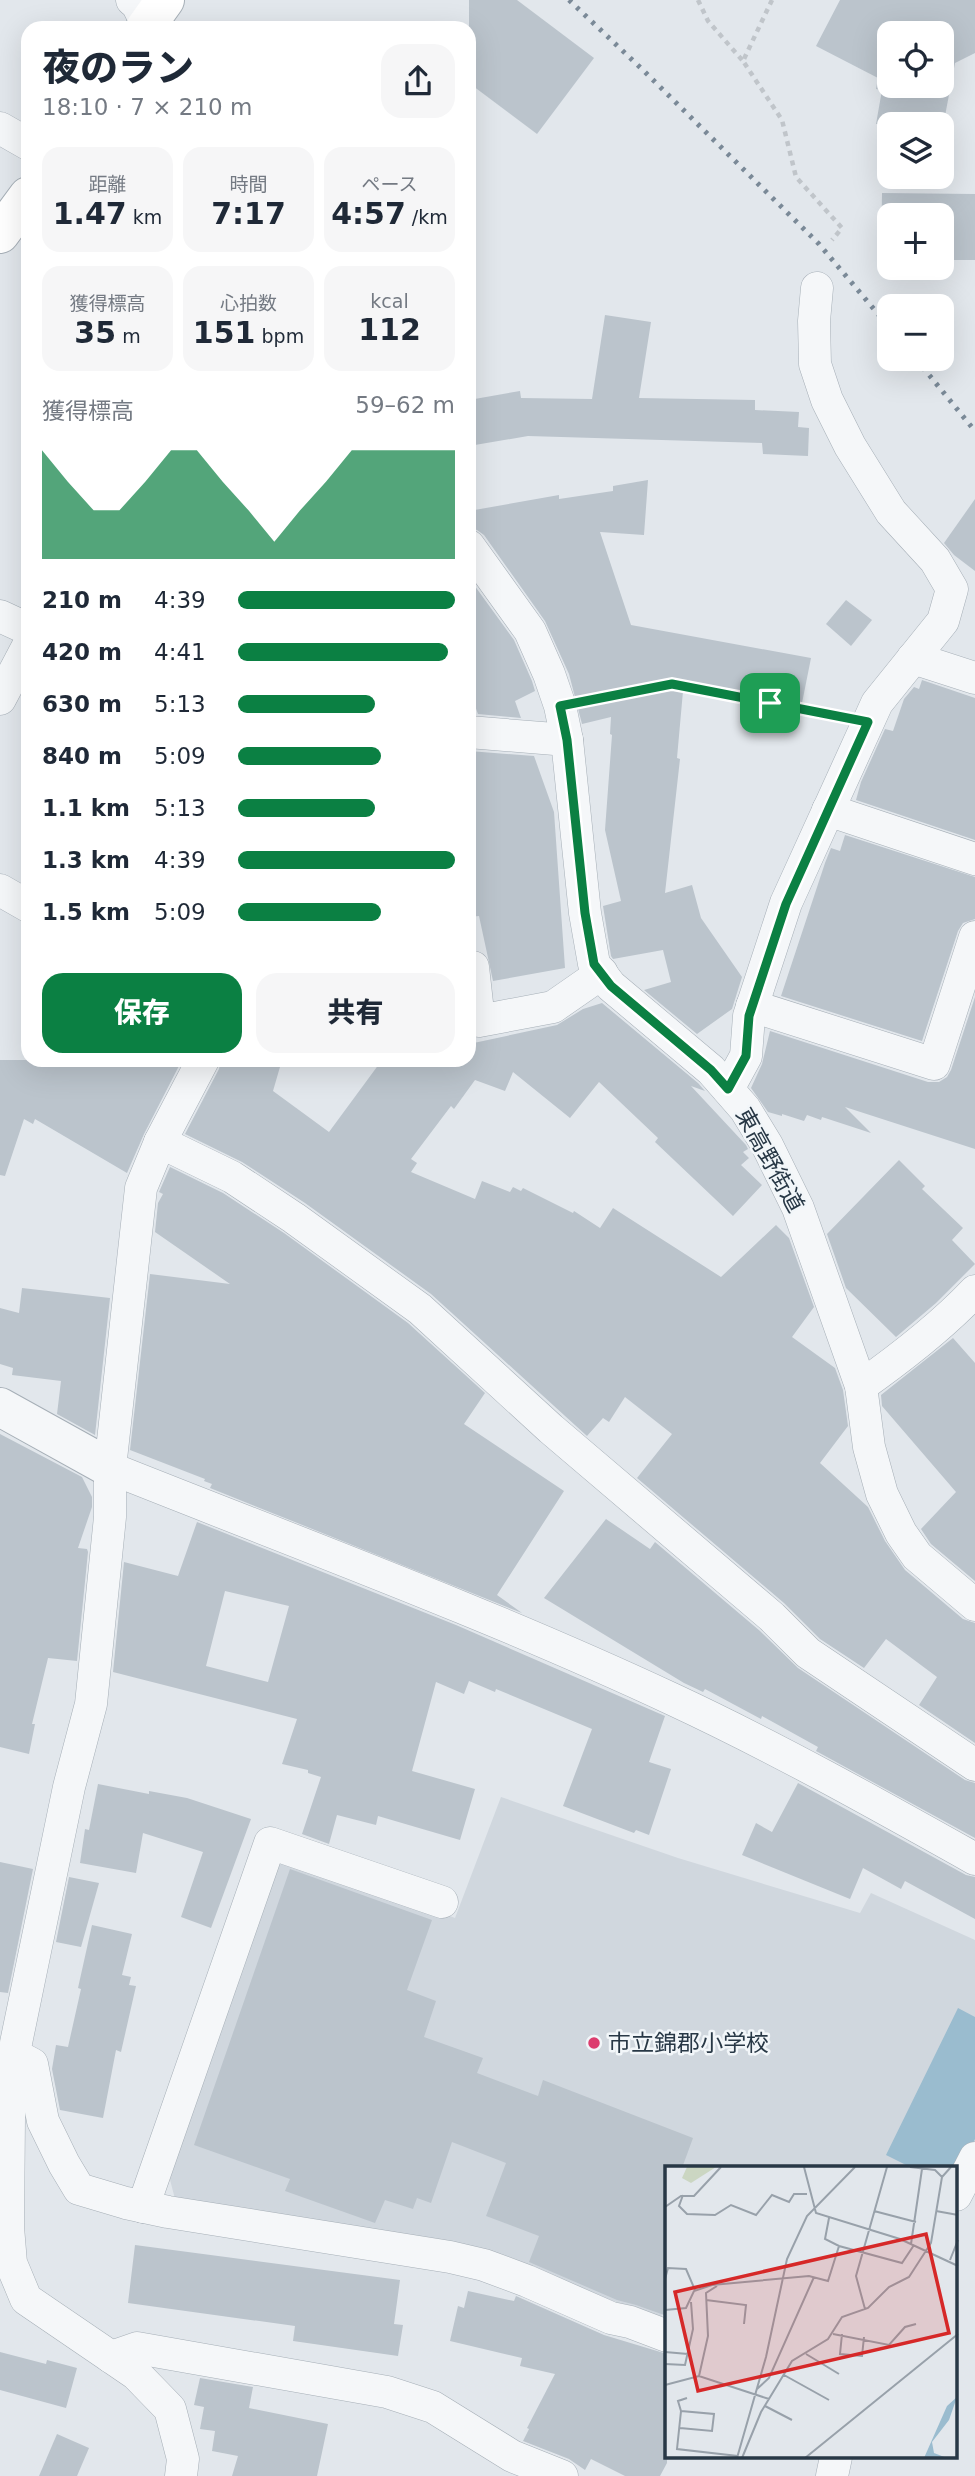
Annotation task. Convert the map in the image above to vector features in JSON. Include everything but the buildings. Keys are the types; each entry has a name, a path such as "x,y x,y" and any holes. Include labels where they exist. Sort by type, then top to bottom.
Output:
{"main road":[{"path":"0,234 21,206"}],"street":[{"path":"0,128 21,140"},
{"path":"728,1089 746,1056 752,1006 786,904 828,810 877,703 943,621 952,589 934,560 891,512 850,446 827,400 815,364 814,320 817,288"},
{"name":"東高野街道","path":"476,556 530,631 560,706 567,740 585,913 594,964 611,986 711,1070 745,1109 767,1145 798,1208 861,1386 869,1447 882,1494 901,1533 917,1556 975,1605"},
{"path":"0,616 21,626"},
{"path":"913,658 975,678"},
{"path":"0,699 21,659"},
{"path":"476,733 567,740"},
{"path":"828,810 975,859"},
{"path":"0,890 21,902"},
{"path":"752,1006 934,1064 975,937"},
{"path":"476,994 479,1021 553,1007 602,973"},
{"path":"181,2476 183,2459 170,2409 136,2374 10,2290 9,2117 15,2055 69,1787 91,1704 110,1517 110,1468 141,1188 160,1142 199,1067"},
{"path":"160,1142 232,1177 294,1217 420,1309 551,1429 772,1617 808,1653 975,1765"},
{"path":"861,1386 898,1360 953,1314 975,1291"},
{"path":"0,1407 110,1468 465,1609 671,1698 805,1765 975,1859"},
{"path":"143,2207 270,1843 442,1902"},
{"path":"15,2055 32,2064 43,2121 79,2189 143,2207 450,2257 484,2265 611,2318 640,2325 665,2335"},
{"path":"958,2191 975,2158"},
{"path":"111,2357 137,2348 387,2392 433,2407 512,2456 562,2476"},
{"path":"832,2476 836,2458"}],"path":[{"path":"698,0 708,21 743,61 782,120 796,177 842,228 832,240"},
{"path":"743,61 772,0"},
{"path":"560,706 672,684 868,722"}],"shaded area":[{"name":"市立錦郡小学校","path":"501,1797 678,1858 860,1913 871,1893 975,1940 975,2145 958,2166 665,2166 665,2309 661,2317 452,2247 175,2199 168,2172 275,1867 296,1856 455,1918"}],"water":[{"path":"958,2008 975,2017 975,2139 958,2174 958,2166 908,2166 886,2155"}],"railway":[{"path":"569,0 819,244 877,313"},
{"path":"926,371 975,431"}],"place":[{"name":"市立錦郡小学校","path":"594,2043"}],"route":[{"path":"672,684 770,703 868,722 786,904 749,1016 746,1056 728,1089 711,1070 611,986 594,964 585,913 567,740 560,706 672,684"}]}
